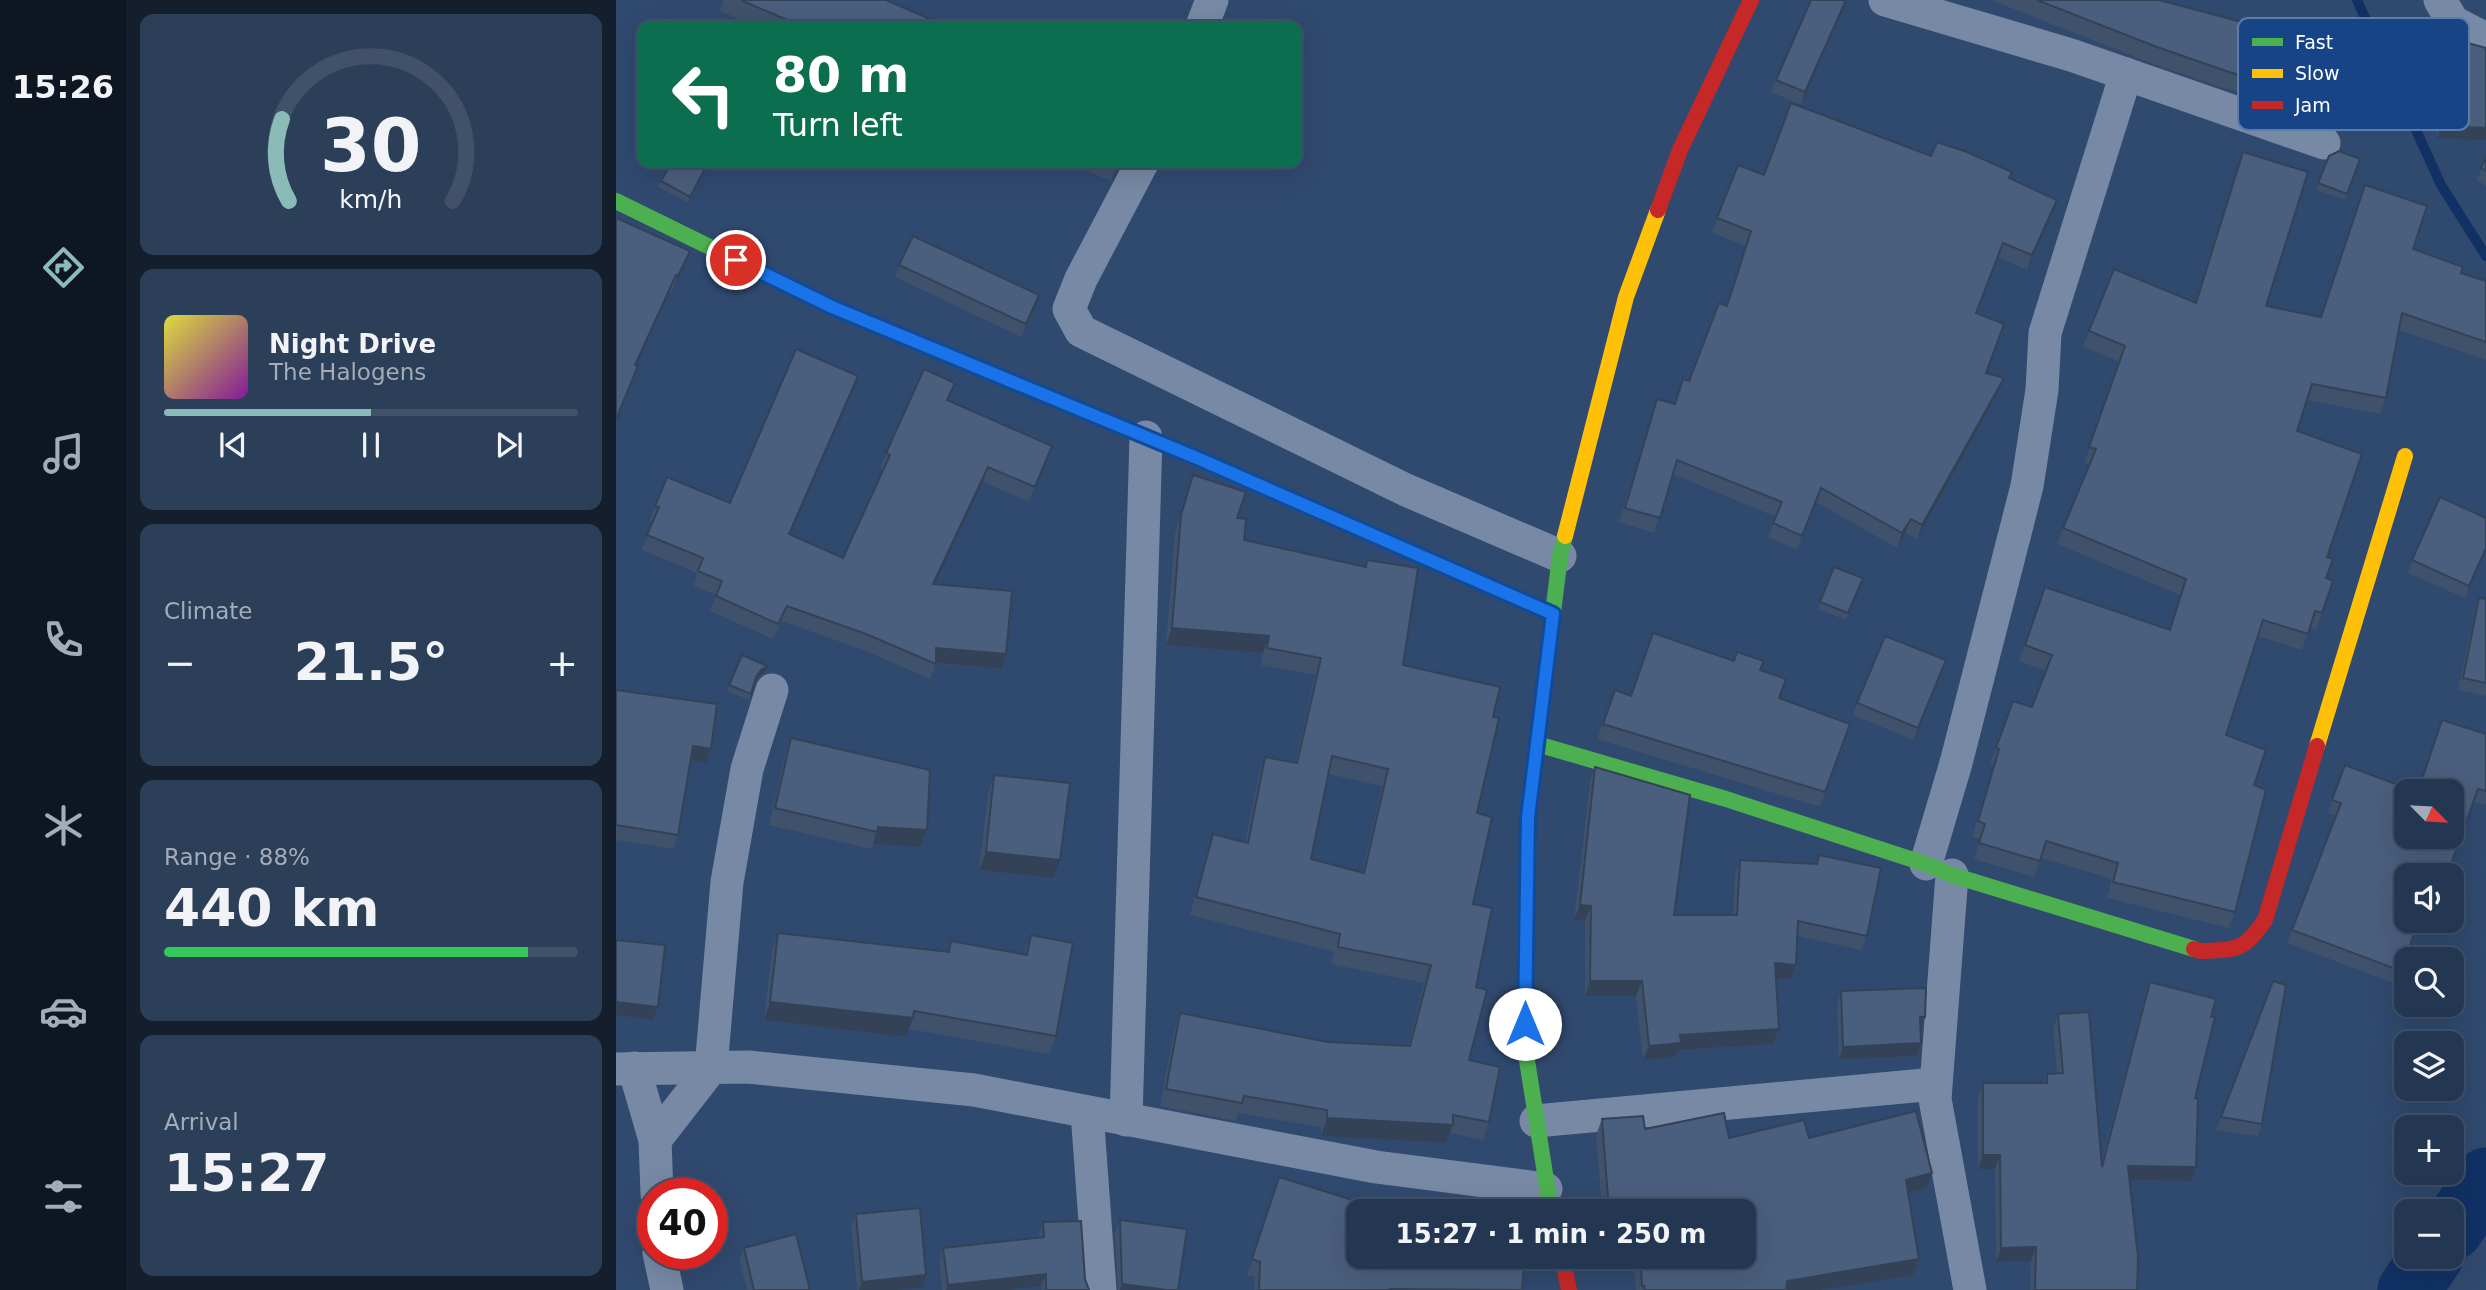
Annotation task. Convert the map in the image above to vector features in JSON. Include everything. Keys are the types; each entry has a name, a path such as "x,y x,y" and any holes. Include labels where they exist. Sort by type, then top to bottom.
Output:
{"street":[{"path":"1204,21 1212,0"},
{"path":"1549,1199 1525,1048 1528,817 1560,555 1626,298 1680,150 1751,0"},
{"path":"1885,0 2071,55 2238,113"},
{"path":"2440,0 2451,18"},
{"path":"2469,30 2486,39"},
{"path":"1970,1290 1935,1099 1939,870 1956,763 2027,486 2042,390 2045,333 2126,74"},
{"path":"2287,130 2324,143"},
{"path":"1139,168 1081,279 1069,309 1081,331 1406,490 1560,555"},
{"path":"616,201 832,307 1146,437 1553,614"},
{"path":"1126,1120 1146,437"},
{"path":"1537,744 1726,799 1939,870 2200,951 2240,950 2251,941 2265,920 2405,456"},
{"path":"654,1140 711,1068 727,882 747,769 772,690"},
{"path":"656,1178 654,1140 625,1069 748,1067 974,1090 1544,1199"},
{"path":"1536,1121 1935,1084"},
{"path":"1087,1112 1100,1290"},
{"path":"662,1269 667,1290"},
{"path":"1565,1269 1569,1290"}],"building":[{"path":"741,0 886,0 934,21 789,21"},
{"path":"1811,0 1846,0 1805,92 1776,80"},
{"path":"2037,0 2159,0 2238,21 2238,74 2157,47"},
{"path":"2469,43 2486,48 2486,128 2469,127"},
{"path":"1791,103 1931,156 1937,142 1967,152 2012,172 2009,178 2057,200 2032,255 2003,243 1976,313 2004,324 1986,373 2004,378 1922,525 1911,519 1902,533 1821,488 1802,536 1773,523 1782,502 1677,460 1660,518 1625,508 1657,399 1675,404 1683,379 1689,381 1719,303 1727,306 1751,231 1717,218 1738,165 1764,175"},
{"path":"2339,151 2360,159 2347,194 2318,183 2329,156"},
{"path":"2243,152 2308,172 2266,306 2321,317 2365,185 2427,206 2413,249 2463,267 2461,273 2486,281 2486,342 2402,313 2386,398 2312,384 2297,431 2362,454 2327,557 2333,559 2326,578 2333,581 2322,613 2315,611 2308,634 2263,620 2226,735 2266,750 2254,785 2266,790 2235,912 2113,882 2118,863 2046,841 2040,861 1979,843 1985,824 1978,821 1999,749 1996,748 2013,701 2032,707 2052,655 2025,645 2045,587 2170,630 2186,579 2063,528 2096,449 2089,447 2125,346 2089,331 2114,269 2196,303"},
{"path":"2486,158 2486,171 2481,168"},
{"path":"668,168 705,168 690,197 661,181"},
{"path":"616,218 690,251 678,276 676,275 635,365 638,366 616,419"},
{"path":"913,236 1039,295 1026,324 899,265"},
{"path":"796,349 858,376 789,534 843,558 890,455 886,453 924,369 955,383 947,400 1052,446 1035,487 988,467 933,584 1012,591 1006,654 936,648 936,664 866,634 787,606 778,624 716,596 722,581 698,571 703,558 647,535 659,507 655,506 667,477 730,503"},
{"path":"1193,475 1246,492 1237,518 1246,519 1244,540 1366,567 1367,560 1418,568 1403,665 1500,687 1493,717 1499,718 1477,813 1492,817 1473,904 1492,908 1476,987 1487,990 1469,1060 1500,1067 1489,1122 1453,1115 1453,1125 1327,1118 1327,1110 1244,1096 1242,1103 1166,1089 1180,1013 1328,1042 1410,1046 1431,965 1338,947 1340,934 1196,897 1213,834 1248,843 1265,757 1297,763 1321,658 1267,648 1269,636 1172,628 1181,515","holes":["1332,756 1388,769 1364,873 1311,859"]},
{"path":"2440,497 2486,518 2486,548 2469,586 2412,560"},
{"path":"1834,567 1863,578 1848,613 1820,602"},
{"path":"2479,598 2486,599 2486,683 2463,678"},
{"path":"1653,633 1734,661 1737,652 1764,661 1760,670 1786,679 1779,698 1850,724 1825,792 1603,724 1615,690 1631,696"},
{"path":"1885,636 1946,660 1918,728 1857,703"},
{"path":"742,655 767,666 756,677 751,694 729,685"},
{"path":"616,690 717,704 711,749 693,746 678,835 616,825"},
{"path":"2442,720 2486,734 2486,791 2478,789 2464,828 2464,779 2422,779"},
{"path":"791,738 930,770 927,830 878,827 877,832 775,808"},
{"path":"2345,765 2394,783 2394,849 2456,849 2451,863 2394,863 2394,933 2414,933 2409,947 2394,947 2394,968 2292,930 2341,803 2332,800"},
{"path":"1595,767 1690,795 1674,915 1737,915 1740,860 1817,864 1819,855 1881,868 1867,936 1798,921 1796,965 1775,963 1779,1029 1680,1035 1681,1043 1649,1046 1642,981 1590,981 1591,906 1580,905"},
{"path":"994,775 1070,783 1060,860 986,852"},
{"path":"778,933 949,952 951,941 1027,955 1031,935 1073,943 1056,1036 914,1011 913,1018 770,1002"},
{"path":"616,940 665,945 658,1007 616,1002"},
{"path":"2273,981 2286,985 2262,1124 2221,1117"},
{"path":"2150,982 2216,999 2211,1017 2215,1017 2195,1098 2198,1099 2196,1167 2128,1166 2138,1257 2137,1290 2035,1290 2036,1247 2001,1248 2000,1155 1983,1155 1983,1083 2047,1083 2047,1074 2063,1073 2058,1014 2089,1012 2102,1167"},
{"path":"1926,988 1925,1017 1920,1017 1921,1043 1843,1047 1841,991"},
{"path":"1916,1111 1932,1173 1906,1180 1919,1259 1787,1281 1786,1290 1645,1290 1642,1286 1641,1269 1756,1269 1756,1199 1608,1199 1602,1119 1643,1116 1645,1129 1724,1113 1729,1138 1804,1120 1809,1138"},
{"path":"1279,1177 1349,1199 1346,1199 1346,1269 1524,1269 1522,1290 1259,1290 1260,1262 1252,1259"},
{"path":"920,1208 926,1275 862,1282 856,1214"},
{"path":"1120,1220 1187,1229 1178,1290 1122,1284"},
{"path":"1081,1221 1085,1279 1089,1290 1046,1290 1046,1274 948,1285 943,1248 1044,1237 1043,1222"},
{"path":"796,1234 810,1290 754,1290 744,1248"}],"waterway":[{"path":"2357,0 2365,18"},
{"path":"2416,130 2441,185 2486,256"},
{"path":"2464,1211 2486,1179"},
{"path":"2409,1290 2423,1269"}],"traffic: fast":[{"path":"616,201 832,307 1177,450"},
{"path":"1549,1199 1525,1048 1528,817 1560,556 1565,536"},
{"path":"1537,744 1726,799 1926,864 1952,875 2194,949"}],"traffic: slow":[{"path":"1565,536 1626,297 1658,210"},
{"path":"1177,450 1553,614"},
{"path":"2317,746 2405,456"}],"traffic: jam":[{"path":"1658,210 1680,150 1751,0"},
{"path":"2194,949 2212,951 2238,947 2251,938 2265,920 2317,746"},
{"path":"1565,1269 1569,1290"}],"route":[{"path":"736,260 832,307 1197,458 1553,614 1528,817 1525,1024"}]}
